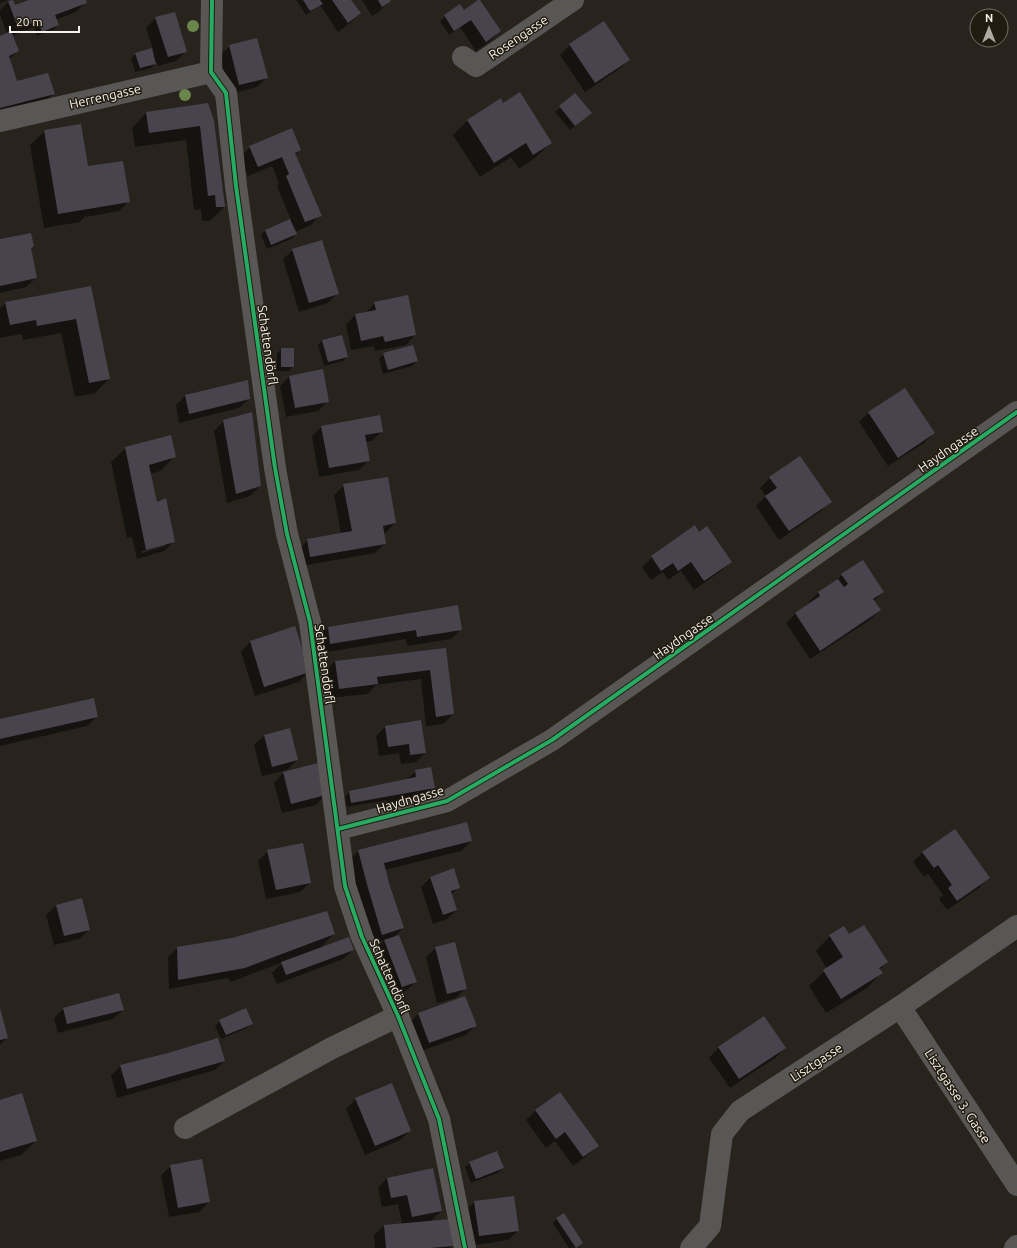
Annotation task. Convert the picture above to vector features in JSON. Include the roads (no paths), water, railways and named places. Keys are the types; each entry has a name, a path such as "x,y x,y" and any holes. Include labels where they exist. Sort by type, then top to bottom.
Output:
{"street":[{"path":"210,72 212,0"},
{"name":"Rosengasse","path":"464,57 476,66 573,0"},
{"name":"Herrengasse","path":"0,121 210,72"},
{"name":"Schattendörfl","path":"210,72 226,93 236,186 275,468 287,534 310,622 345,886 362,937 398,1016 439,1119 464,1248"},
{"name":"Haydngasse","path":"338,829 447,801 552,740 1017,412"},
{"name":"Lisztgasse","path":"691,1248 710,1226 722,1134 740,1112 900,1007 1017,926"},
{"name":"Lisztgasse 3. Gasse","path":"900,1007 1017,1186"},
{"path":"185,1128 332,1048 398,1016"}]}
